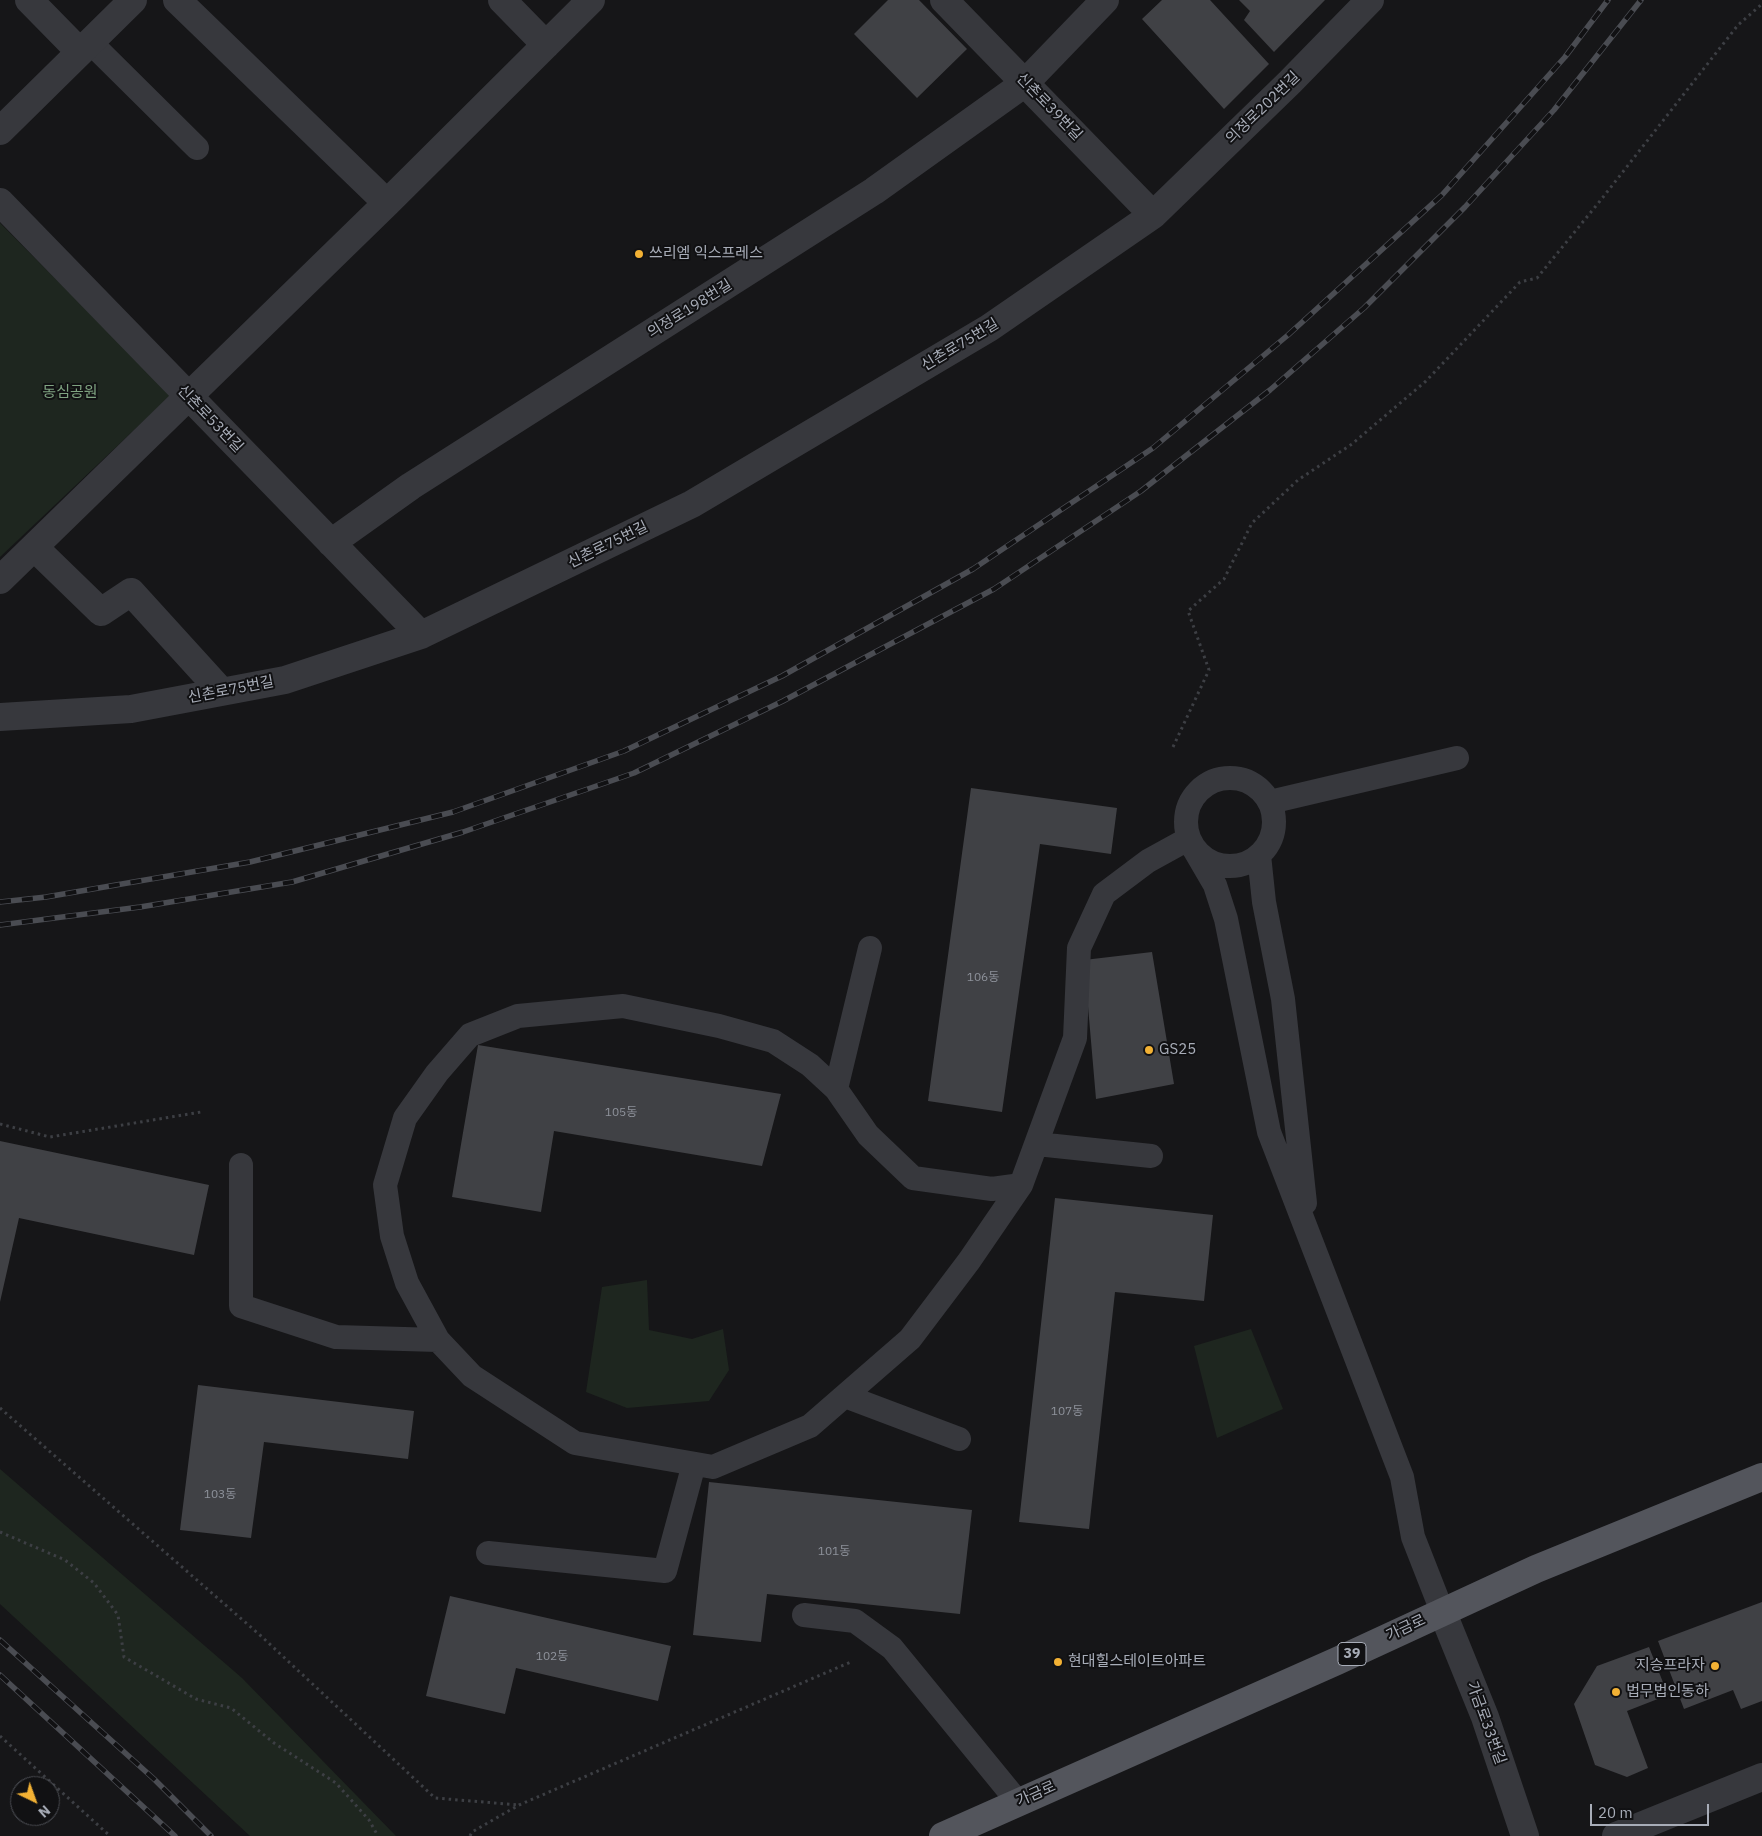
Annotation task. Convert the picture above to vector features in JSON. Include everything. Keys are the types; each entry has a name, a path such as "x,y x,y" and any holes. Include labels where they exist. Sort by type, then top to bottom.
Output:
{"main road":[{"name":"가금로","path":"943,1836 1328,1665 1536,1569 1762,1476"}],"street":[{"path":"29,0 85,47"},
{"path":"0,131 133,0"},
{"path":"177,0 387,203"},
{"path":"502,0 546,45"},
{"path":"0,580 387,203 591,0"},
{"name":"신촌로39번길","path":"944,0 1153,214"},
{"name":"의정로198번길","path":"331,542 411,486 874,191 1025,83 1105,0"},
{"name":"의정로202번길","path":"1153,214 1290,82 1370,0"},
{"name":"신촌로53번길","path":"0,202 421,635"},
{"name":"신촌로75번길","path":"0,717 131,709 285,680 421,635 692,504 989,328 1153,214"},
{"path":"34,547 102,612 132,592 222,691"},
{"name":"가금로33번길","path":"1442,1611 1485,1717 1525,1836"},
{"path":"1616,1836 1762,1777"}],"lane":[{"path":"85,47 197,148"},
{"path":"1270,802 1457,758"},
{"path":"1191,844 1204,859 1218,865 1232,866 1247,863 1259,855 1267,846 1274,825 1270,802 1261,790 1248,781 1234,777 1218,778 1204,785 1194,796 1187,809 1185,824 1191,844 1215,885 1226,919 1269,1132 1402,1477 1413,1537 1442,1611"},
{"path":"1021,1184 992,1189 913,1178 868,1135 836,1090 810,1065 774,1041 719,1026 623,1006 518,1016 470,1035 437,1074 405,1118 385,1185 392,1236 407,1283 438,1340 472,1376 575,1443 713,1467 810,1426 910,1339 969,1261 1021,1184 1075,1038 1079,948 1104,894 1148,861 1191,844"},
{"path":"1259,855 1264,902 1284,999 1308,1234"},
{"path":"836,1090 870,948"},
{"path":"1037,1144 1151,1156"},
{"path":"241,1165 241,1306 336,1337 438,1340"},
{"path":"845,1396 959,1439"},
{"path":"488,1553 665,1571 694,1464"},
{"path":"804,1615 855,1621 892,1648 1018,1802"}],"path":[{"path":"1173,747 1209,670 1188,612 1224,579 1252,523 1298,480 1352,444 1426,381 1520,282 1537,278 1738,25 1762,4"},
{"path":"0,1124 50,1137 201,1112"},
{"path":"0,1408 261,1636 435,1798 519,1805"},
{"path":"0,1532 65,1560 94,1583 118,1615 124,1657 196,1698 231,1708 274,1743 336,1783 369,1820 378,1836"},
{"path":"470,1836 472,1832 519,1805 854,1660"},
{"path":"0,1736 110,1836"}],"green space":[{"name":"동심공원","path":"0,223 171,395 0,557"},
{"path":"647,1280 649,1330 692,1339 723,1329 729,1370 709,1401 627,1408 586,1392 602,1287"},
{"path":"1251,1329 1283,1409 1217,1438 1194,1346"},
{"path":"0,1469 242,1678 396,1836 250,1836 0,1604"}],"building":[{"path":"888,0 919,0 967,49 917,98 854,34"},
{"path":"1162,0 1210,0 1269,64 1224,109 1142,19"},
{"path":"1239,0 1325,0 1274,52 1244,20 1250,11"},
{"path":"971,788 1117,808 1111,854 1040,844 1002,1112 928,1101"},
{"path":"1152,952 1174,1084 1096,1099 1084,960"},
{"path":"478,1045 781,1094 762,1166 554,1131 541,1212 452,1197"},
{"path":"0,1141 209,1185 194,1255 19,1218 0,1302"},
{"path":"1055,1198 1213,1215 1204,1301 1115,1292 1089,1529 1019,1522"},
{"path":"198,1385 414,1411 408,1459 264,1442 251,1538 180,1530"},
{"path":"709,1482 972,1510 960,1614 767,1594 761,1642 693,1635"},
{"path":"450,1596 671,1646 658,1701 516,1668 505,1714 426,1696"},
{"name":"지승프라자","path":"1762,1602 1762,1701 1741,1709 1733,1690 1684,1709 1658,1641"},
{"path":"1649,1647 1668,1695 1627,1711 1648,1768 1627,1777 1595,1765 1574,1704 1597,1666"}],"railway":[{"path":"0,902 46,897 250,862 453,812 624,751 782,676 973,569 1153,448 1288,335 1442,195 1565,57 1608,0"},
{"path":"0,925 140,907 292,882 463,832 634,773 783,701 994,589 1141,491 1270,390 1364,308 1465,207 1554,110 1641,0"},
{"path":"0,1640 154,1779 211,1836"},
{"path":"0,1675 175,1836"}],"place":[{"name":"쓰리엠 익스프레스","path":"639,254"},
{"name":"GS25","path":"1149,1050"},
{"name":"현대힐스테이트아파트","path":"1058,1662"},
{"name":"지승프라자","path":"1715,1666"},
{"name":"법무법인동하","path":"1616,1692"}]}
